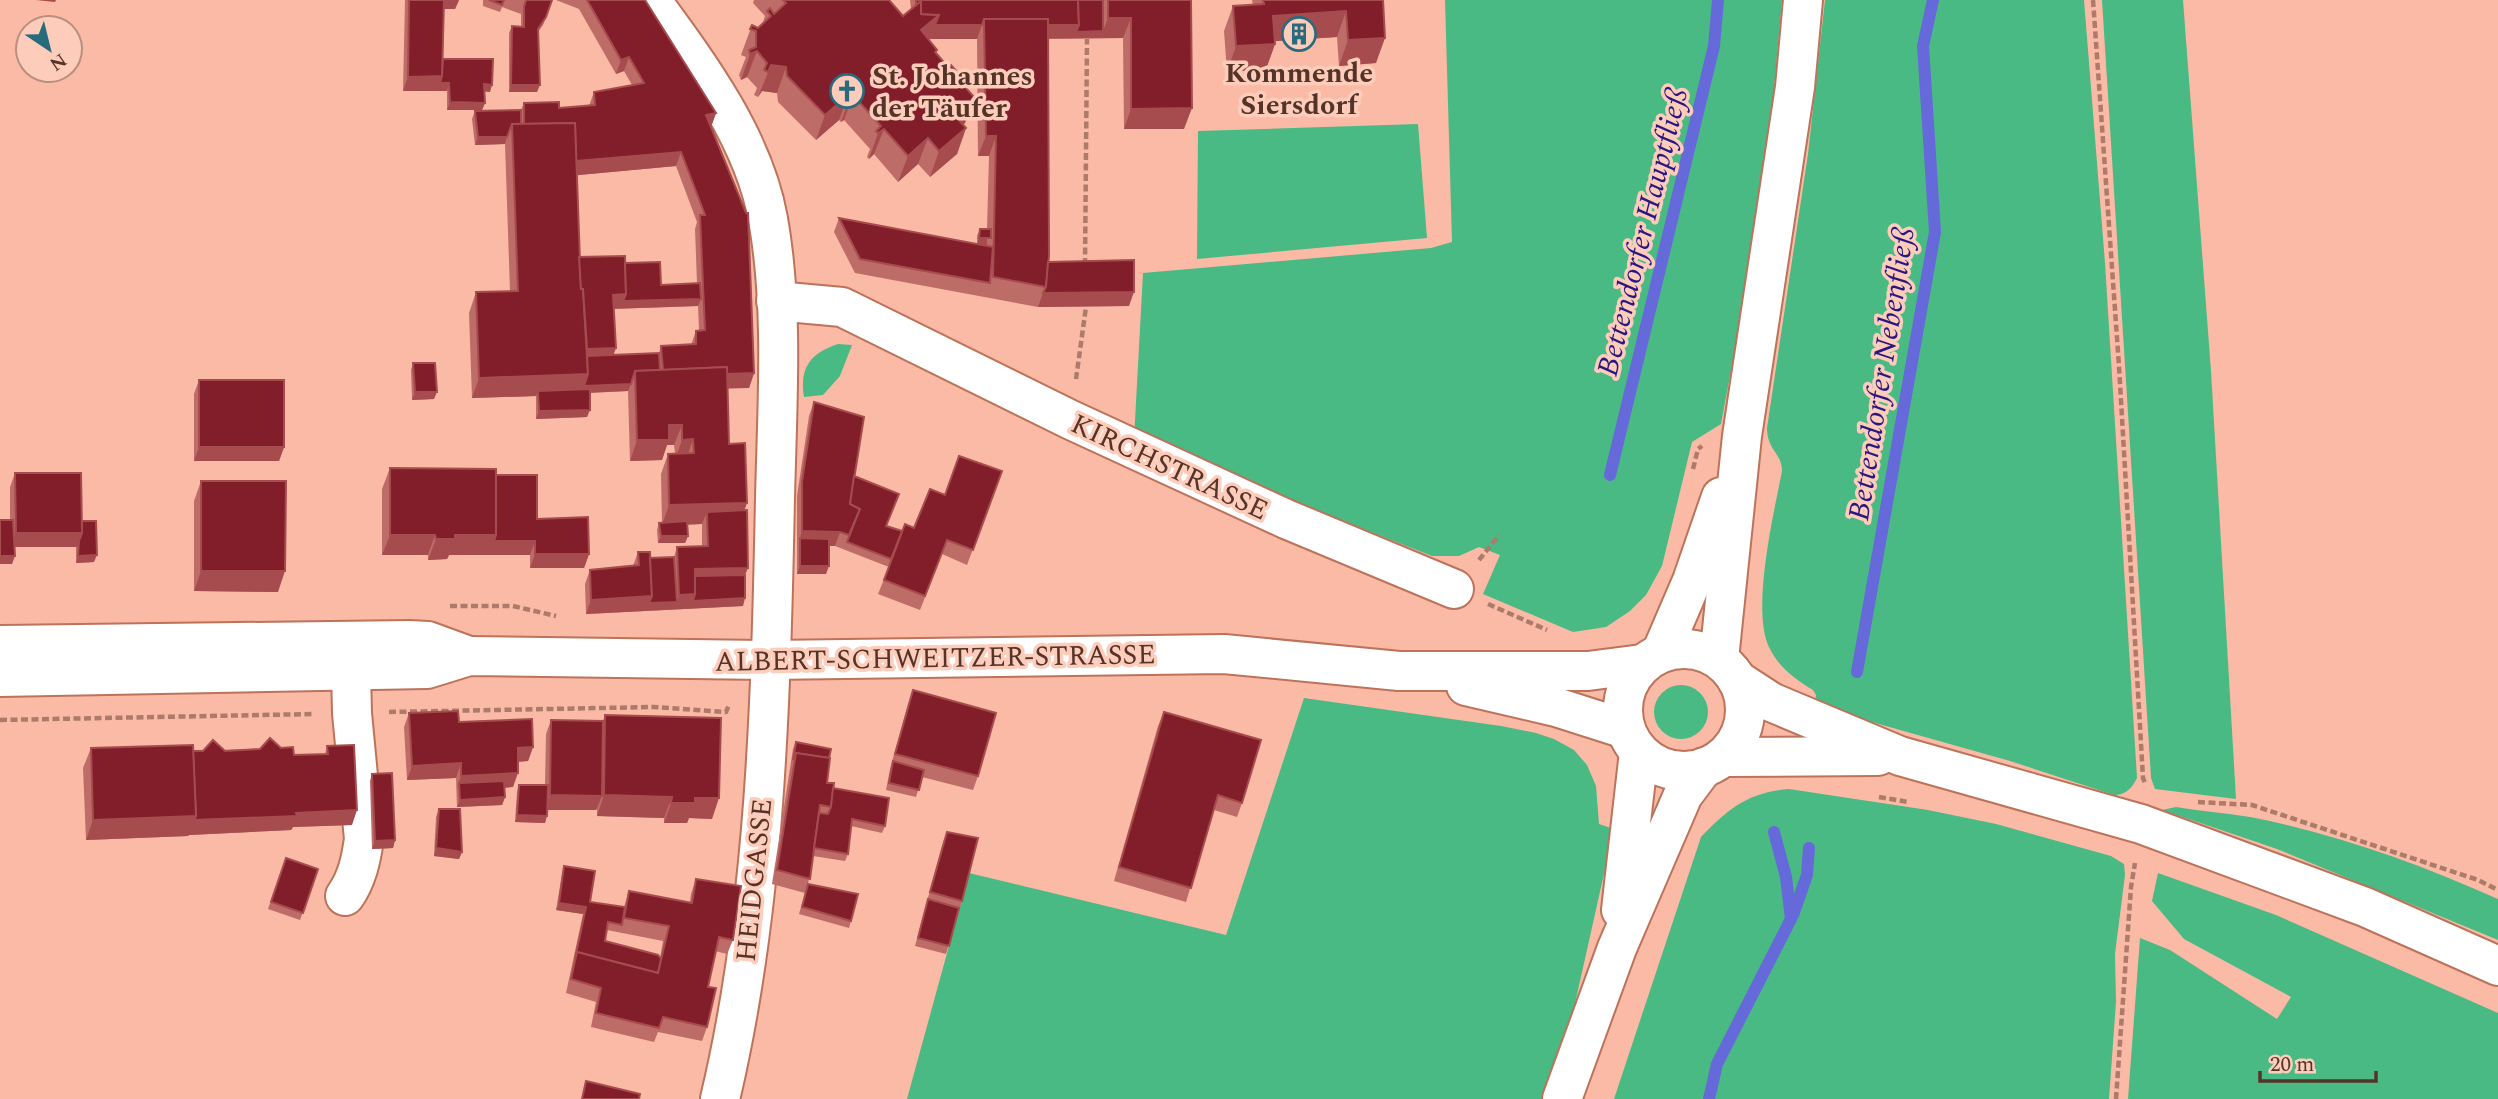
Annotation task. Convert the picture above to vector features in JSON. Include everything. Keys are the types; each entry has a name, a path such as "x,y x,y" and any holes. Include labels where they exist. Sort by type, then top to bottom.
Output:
{"main road":[{"path":"651,0 682,42 742,138 768,219 776,301 777,371 769,660"},
{"path":"1562,1099 1617,948 1683,795 1732,747 1744,721 1744,699 1728,670 1723,632 1742,436 1795,87 1803,0"},
{"name":"KIRCHSTRASSE","path":"776,301 842,307 1071,420 1286,519 1454,589"},
{"path":"1617,948 1632,741 1623,701 1628,684 1651,659 1692,581 1742,436"},
{"name":"ALBERT-SCHWEITZER-STRASSE","path":"0,645 409,640 428,641 469,656"},
{"path":"1651,659 1687,648 1699,650 1770,702 1900,756 2146,811 2498,966"},
{"name":"ALBERT-SCHWEITZER-STRASSE","path":"0,677 427,669 469,656 769,660 1224,654 1399,671 1588,671 1651,659"},
{"name":"HEIDGASSE","path":"720,1099 751,935 766,743 769,660"},
{"path":"345,896 362,858 364,839 352,713 351,671"},
{"name":"ALBERT-SCHWEITZER-STRASSE","path":"1399,671 1556,708 1632,741"},
{"path":"1632,741 1663,767 1675,770 1714,762 1900,756"}],"path":[{"path":"2093,0 2146,811 2131,887 2116,1099"},
{"path":"1085,275 1087,39"},
{"path":"1071,420 1086,307"},
{"path":"1454,589 1552,632"},
{"path":"449,606 513,607 565,618"},
{"path":"1873,796 1912,802"},
{"path":"2189,801 2252,805 2453,871 2498,890"}],"green space":[{"path":"1445,0 1782,0 1771,123 1721,424 1692,442 1662,566 1646,595 1630,611 1606,627 1573,632 1483,594 1500,555 1479,547 1459,556 1432,556 1134,439 1143,273 1431,248 1452,242"},
{"path":"1825,0 2084,0 2105,263 2137,778 2131,788 2122,794 2114,795 2010,761 1815,706 1816,695 1813,690 1788,672 1770,649 1764,632 1763,587 1769,536 1782,471 1780,460 1769,441 1767,428 1808,154"},
{"path":"2102,0 2183,0 2211,371 2236,799 2155,789 2151,778"},
{"path":"1418,124 1427,238 1197,259 1198,131"},
{"path":"838,344 852,345 840,376 823,395 804,397 805,369 814,357"},
{"path":"1681,685 1700,693 1708,712 1700,731 1681,739 1662,731 1654,712 1662,693"},
{"path":"1304,698 1536,733 1574,750 1587,765 1596,786 1599,824 1614,829 1574,1008 1544,1099 907,1099 969,873 1226,935"},
{"path":"1789,789 1928,810 1996,824 2111,856 2124,864 2115,954 2116,1002 2109,1099 1614,1099 1701,837 1730,810 1750,798"},
{"path":"2176,807 2250,817 2313,832 2376,851 2468,886 2498,899 2498,940 2277,849 2162,810"},
{"path":"2158,873 2276,915 2498,1013 2498,1099 2128,1099 2140,938 2170,950 2277,1019 2291,997 2184,939 2152,901"}],"building":[{"path":"409,0 444,0 442,76 408,77"},
{"path":"489,0 504,0 502,5"},
{"path":"526,0 552,0 538,29 540,85 511,85 512,26 524,27"},
{"path":"587,0 645,0 716,113 706,115 748,213 754,373 727,374 727,367 663,370 661,346 696,344 696,331 705,330 700,215 705,215 681,152 576,161 575,123 524,124 524,103 559,102 559,108 595,105 594,92 644,83 629,57 621,60"},
{"name":"St. Johannes der Täufer","path":"783,0 889,0 903,16 921,1 921,14 939,15 921,30 948,67 951,65 968,84 965,87 974,97 955,116 966,128 939,151 928,138 908,156 884,129 878,133 876,131 881,126 853,95 848,95 825,115 787,76 786,67 771,65 768,72 764,70 767,63 757,51 750,54 749,50 756,47 756,31 750,29 752,25 758,28 771,16 767,11 770,8 774,14 786,3"},
{"path":"916,0 1078,0 1079,25 1048,25 1048,19 984,19 982,25 935,25 939,15 921,14 921,1 916,5"},
{"path":"1078,0 1103,0 1103,31 1076,32 1079,25"},
{"path":"1108,0 1191,0 1192,108 1131,109 1131,18 1108,18"},
{"path":"1263,0 1383,0 1385,38 1348,40 1346,11 1273,16 1275,44 1236,46 1233,6 1264,4"},
{"path":"984,19 1048,19 1049,256 1046,287 993,277 996,136 986,136"},
{"path":"443,59 493,59 492,85 484,84 485,103 450,102 449,83 440,83"},
{"path":"521,110 521,124 512,124 507,137 478,137 475,111"},
{"path":"575,123 581,289 588,374 479,378 476,292 518,291 512,124"},
{"path":"839,218 993,247 990,283 860,259"},
{"path":"980,229 991,229 991,238 979,238"},
{"path":"625,256 626,294 613,295 616,348 587,349 579,257"},
{"path":"1134,260 1134,292 1043,293 1048,262"},
{"path":"660,262 661,285 700,283 701,299 623,301 626,294 625,263"},
{"path":"659,353 660,370 635,371 631,384 584,386 588,374 587,356"},
{"path":"413,363 435,363 437,392 415,392"},
{"path":"727,367 729,444 745,443 747,503 669,505 668,454 694,453 693,439 682,440 682,425 669,425 669,440 637,440 635,371"},
{"path":"199,380 284,380 284,447 199,447"},
{"path":"590,389 590,410 539,411 538,391"},
{"path":"814,402 864,417 850,504 860,509 849,535 840,532 802,531 802,482"},
{"path":"959,456 1002,471 973,550 947,540 925,596 884,580 905,524 914,528 930,489 945,495"},
{"path":"390,468 496,469 496,535 455,535 455,539 436,539 435,535 390,535"},
{"path":"15,473 81,473 82,533 16,533"},
{"path":"496,475 537,475 537,519 588,517 589,554 535,554 535,541 494,541"},
{"path":"854,476 899,494 886,526 902,531 891,559 847,542 860,509 850,504"},
{"path":"201,481 286,481 285,571 201,571"},
{"path":"747,510 748,568 695,569 695,594 679,595 677,547 708,546 707,512"},
{"path":"0,520 13,520 15,556 0,556"},
{"path":"82,521 96,521 97,555 78,556"},
{"path":"687,521 688,536 661,536 659,523"},
{"path":"800,538 829,539 829,566 800,566"},
{"path":"638,552 650,552 652,596 591,600 590,570 639,565"},
{"path":"674,557 677,602 649,603 652,596 650,558"},
{"path":"745,575 745,598 693,601 695,576"},
{"path":"913,690 996,713 978,776 895,754"},
{"path":"458,711 459,722 532,719 533,747 518,748 518,773 461,776 461,763 412,766 409,713"},
{"path":"1164,712 1261,740 1242,803 1218,795 1191,888 1119,867"},
{"path":"605,715 721,718 719,798 695,798 695,803 671,803 672,797 604,795"},
{"path":"551,720 603,721 602,796 550,795"},
{"path":"270,738 281,748 293,747 294,755 328,754 327,746 354,745 357,810 296,813 297,816 194,820 193,751 203,751 213,740 225,751 260,749"},
{"path":"796,742 831,749 829,758 796,753 793,760"},
{"path":"193,745 196,816 93,820 91,748"},
{"path":"796,753 830,758 827,783 834,783 831,807 820,805 810,879 777,870"},
{"path":"893,761 924,770 919,790 889,783"},
{"path":"392,773 395,840 375,841 372,774"},
{"path":"504,781 505,797 460,800 459,783"},
{"path":"519,785 548,785 547,816 517,815"},
{"path":"833,788 889,798 885,826 852,819 848,854 814,848 819,813 828,814"},
{"path":"439,809 460,809 462,852 436,848"},
{"path":"947,832 978,838 962,901 930,892"},
{"path":"286,858 318,869 303,913 271,902"},
{"path":"564,866 595,871 590,902 625,907 622,925 608,922 605,941 658,955 661,959 658,973 577,952 575,959 586,907 559,903"},
{"path":"696,879 741,886 733,940 719,937 708,987 716,988 707,1027 663,1017 659,1028 596,1013 601,988 571,979 577,952 658,973 669,926 624,918 629,891 692,903"},
{"path":"808,884 858,894 851,921 802,907"},
{"path":"928,899 959,908 949,946 918,938"},
{"path":"586,1081 640,1094 639,1099 582,1099"}],"waterway":[{"name":"Bettendorfer Hauptfließ","path":"1610,475 1714,46 1718,0"},
{"name":"Bettendorfer Nebenfließ","path":"1857,672 1935,232 1923,46 1933,0"},
{"name":"Bettendorfer Hauptfließ","path":"1709,1099 1717,1064 1791,919 1786,877 1774,832"},
{"name":"Bettendorfer Nebenfließ","path":"1793,915 1807,875 1809,848"}],"place":[{"name":"Kommende Siersdorf","path":"1299,34"},
{"name":"St. Johannes der Täufer","path":"847,91"}]}
